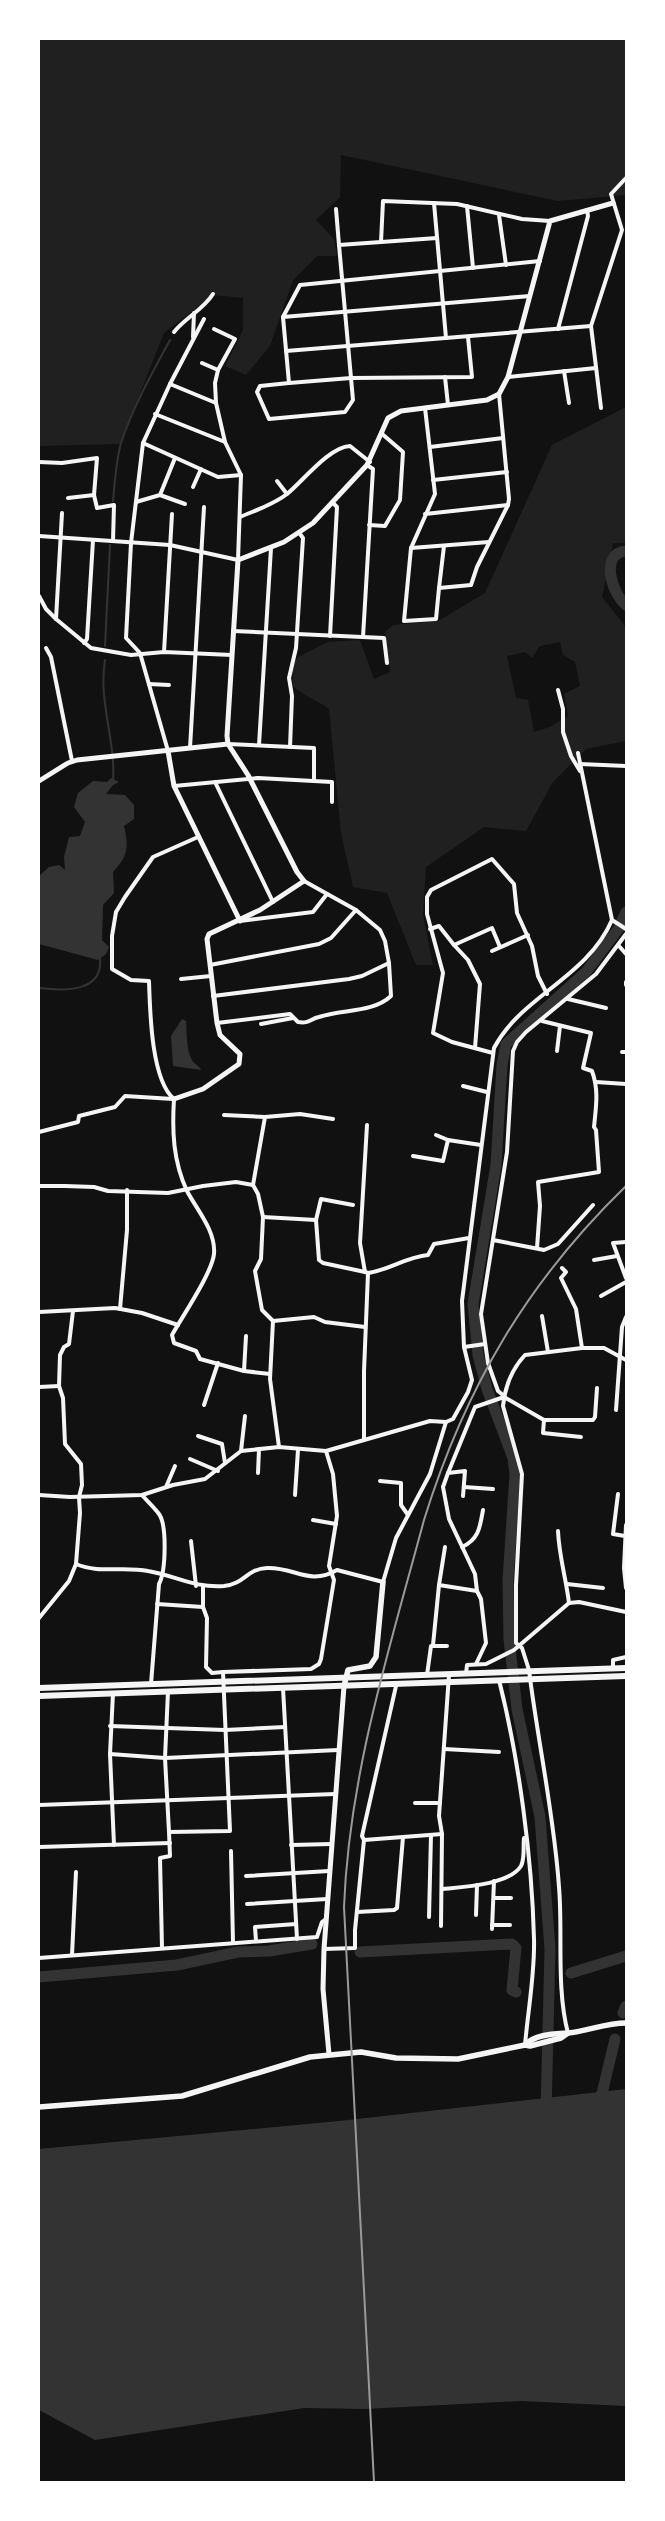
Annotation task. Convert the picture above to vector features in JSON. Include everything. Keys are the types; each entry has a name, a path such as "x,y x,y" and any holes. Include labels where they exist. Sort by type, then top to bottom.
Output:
{"main road":[{"path":"344,1686 344,1679 348,1670 370,1666 376,1657 383,1582"},
{"path":"39,1688 224,1681 344,1679 527,1670 626,1668"},
{"path":"39,1696 223,1688 396,1686 501,1680 626,1676"},
{"path":"39,2107 182,2096 212,2089 304,2059 329,2054 360,2052 410,2059 458,2059 528,2044 612,2023 626,2023"}],"street":[{"path":"601,408 591,326 622,230 611,194 626,178"},
{"path":"381,242 383,201 467,206 499,215 550,221 613,202"},
{"path":"434,203 446,338"},
{"path":"467,206 473,268"},
{"path":"336,209 342,280 345,311 348,346 351,378 353,400 345,412 269,419 257,392 260,386 351,378 472,377 468,337"},
{"path":"558,329 588,216 587,210"},
{"path":"499,215 506,265"},
{"path":"439,588 471,586 489,542 508,505 499,394 508,377 550,221"},
{"path":"339,245 437,238"},
{"path":"289,383 283,317 300,285 540,261"},
{"path":"174,332 208,302 213,294"},
{"path":"283,317 530,296"},
{"path":"193,339 194,313"},
{"path":"204,318 155,414 143,443 131,542 126,638 140,653 168,751 174,786 240,921"},
{"path":"286,351 591,326"},
{"path":"214,330 235,339 218,370 215,383 216,403 225,442 241,475 238,560 226,736 228,744 250,779 297,872 304,881 356,910 380,930 385,941 392,989 391,996 387,1000 369,1007 319,1016 309,1023 298,1022 290,1014 217,1023"},
{"path":"202,363 218,370"},
{"path":"508,377 596,368"},
{"path":"564,371 569,403"},
{"path":"444,377 448,405"},
{"path":"170,384 216,403"},
{"path":"39,536 170,544 238,560 270,548 300,534 333,504 368,463 388,418 393,414 425,408 487,400 499,394"},
{"path":"425,408 434,494 411,548 404,621 436,619 444,546"},
{"path":"155,414 225,442"},
{"path":"370,525 385,526 400,500 403,452 381,433"},
{"path":"430,447 503,438"},
{"path":"143,443 218,477 241,475"},
{"path":"240,517 273,503 287,494 320,463 345,447 350,446 368,463 373,469 363,637"},
{"path":"39,462 62,463 97,458 94,495 97,508 114,505 113,541"},
{"path":"160,495 175,458"},
{"path":"193,487 201,469"},
{"path":"433,480 506,472"},
{"path":"277,481 287,494"},
{"path":"68,498 94,495"},
{"path":"136,502 160,495 185,504"},
{"path":"330,636 337,507 333,504"},
{"path":"425,514 508,505"},
{"path":"190,748 204,507"},
{"path":"56,619 62,513"},
{"path":"164,652 172,514"},
{"path":"290,747 292,696 289,678 297,634 302,538 300,534"},
{"path":"84,643 87,639 93,540"},
{"path":"411,548 489,542"},
{"path":"259,745 270,548"},
{"path":"39,596 46,609 91,648 131,655 164,652 232,655"},
{"path":"233,631 384,638 387,663"},
{"path":"46,648 51,657 74,760"},
{"path":"149,684 169,685"},
{"path":"558,690 563,709 563,732 571,756 581,773"},
{"path":"39,781 74,760 228,744 314,748 314,781"},
{"path":"578,753 613,922 626,931 619,946 596,974 522,1037 513,1052 507,1152 482,1301 482,1326 488,1363 498,1391 503,1396 544,1420 593,1420 595,1417 597,1388"},
{"path":"580,764 626,766"},
{"path":"174,786 250,779 332,782 332,802"},
{"path":"215,782 273,902"},
{"path":"174,1099 167,1093 160,1075 150,1015 149,981 131,980 112,968 112,936 116,912 153,857 198,836"},
{"path":"493,1053 452,1042 433,1033 443,973 430,929 427,898 431,890 492,859 514,884 517,913 528,935 532,946 535,969 547,994"},
{"path":"39,1132 78,1122 80,1116 115,1107 125,1096 174,1099 203,1089 239,1064 240,1054 220,1035 217,1023 210,965 209,934 212,931 240,921 273,902 304,881"},
{"path":"240,921 313,912 327,894"},
{"path":"210,965 319,944 331,938 356,910"},
{"path":"76,1564 109,1571 129,1569 164,1575 196,1586 236,1584 252,1570 265,1568 276,1568 311,1577 325,1577 337,1570 383,1582 396,1538 430,1474 446,1422 457,1414 472,1380 466,1347 462,1301 493,1053 505,1030 517,1016 547,994 583,961 613,922"},
{"path":"430,929 439,926 468,960 480,984 475,1048"},
{"path":"454,945 492,928 500,947"},
{"path":"492,951 528,935"},
{"path":"619,946 626,954"},
{"path":"214,996 349,979 362,976 389,962"},
{"path":"181,979 211,976"},
{"path":"568,999 606,1008"},
{"path":"261,1024 293,1018"},
{"path":"537,1248 540,1206 538,1182 600,1172 596,1130 594,1127 597,1100 596,1082 592,1071 583,1068 591,1032 542,1021"},
{"path":"557,1051 560,1026"},
{"path":"596,1082 626,1084"},
{"path":"463,1086 487,1092"},
{"path":"174,1099 173,1145 187,1190 202,1216 213,1242 214,1253 212,1262 172,1335 174,1343 196,1351 200,1359 244,1371 270,1374"},
{"path":"224,1115 265,1117 300,1114 333,1119"},
{"path":"265,1117 253,1185 258,1194 262,1217 261,1259 255,1271 262,1310 273,1321 270,1374 279,1447"},
{"path":"364,1438 366,1272 360,1243 367,1125"},
{"path":"436,1135 448,1140 481,1145"},
{"path":"413,1156 443,1161 448,1140"},
{"path":"39,1186 94,1187 108,1191 127,1190 168,1193 203,1186 236,1182 253,1185"},
{"path":"120,1309 127,1230 127,1190"},
{"path":"353,1205 321,1199 316,1220 319,1260 323,1263 366,1272 377,1272 412,1257 428,1255 432,1252 434,1244 469,1238"},
{"path":"493,1240 544,1250 558,1244 593,1205"},
{"path":"262,1217 316,1220"},
{"path":"626,1242 613,1243 626,1278"},
{"path":"594,1260 617,1256"},
{"path":"562,1268 566,1272 561,1278 576,1309 582,1348"},
{"path":"601,1296 626,1282"},
{"path":"39,1312 120,1309 178,1325"},
{"path":"39,1618 69,1581 76,1564 80,1513 79,1496 82,1485 81,1464 65,1444 63,1398 59,1386 60,1355 64,1347 68,1344 73,1310"},
{"path":"542,1316 548,1352"},
{"path":"273,1321 314,1317 324,1322 365,1327"},
{"path":"616,1410 622,1327 626,1317"},
{"path":"244,1371 246,1336"},
{"path":"466,1347 484,1344"},
{"path":"568,2033 564,2004 560,1887 527,1670 520,1645 516,1643 516,1584 522,1474 503,1406 503,1396 515,1366 525,1355 582,1348 604,1348 626,1360"},
{"path":"204,1406 218,1363"},
{"path":"39,1387 59,1386"},
{"path":"476,1664 486,1643 481,1599 477,1591 475,1574 452,1527 443,1488 475,1408 503,1396"},
{"path":"241,1451 245,1416"},
{"path":"544,1420 543,1433 581,1436"},
{"path":"39,1495 142,1495 166,1487 196,1482 218,1470 241,1451 279,1447 298,1450 326,1450 364,1438 430,1421 446,1422"},
{"path":"198,1436 222,1444 225,1463"},
{"path":"258,1473 259,1449"},
{"path":"295,1495 298,1450"},
{"path":"203,1586 202,1607 207,1618 206,1667 212,1673 315,1668 321,1659 333,1587 334,1580 329,1566 338,1516 333,1474 326,1450"},
{"path":"190,1459 218,1470"},
{"path":"166,1487 175,1466"},
{"path":"448,1473 465,1471 463,1496"},
{"path":"380,1482 401,1483 401,1505 408,1515"},
{"path":"464,1487 493,1489"},
{"path":"618,1494 613,1534 625,1536"},
{"path":"142,1495 160,1515 165,1548 164,1575 159,1584 151,1684"},
{"path":"462,1547 471,1543 479,1532 483,1510"},
{"path":"313,1520 336,1524"},
{"path":"626,1525 626,1588"},
{"path":"558,1531 559,1554 567,1584 569,1603"},
{"path":"191,1540 196,1586"},
{"path":"427,1675 433,1645 444,1547"},
{"path":"567,1584 603,1588"},
{"path":"439,1585 477,1591"},
{"path":"466,1674 467,1665 486,1664 514,1650 569,1603 585,1603 626,1612"},
{"path":"157,1604 202,1607"},
{"path":"433,1645 447,1646"},
{"path":"613,1669 613,1660 625,1657"},
{"path":"169,1832 230,1831 223,1672"},
{"path":"441,1926 442,1834 439,1816 450,1683 449,1674"},
{"path":"501,1680 508,1715 525,1830 534,1940 528,2044"},
{"path":"329,2054 323,1989 324,1949 344,1686"},
{"path":"324,1949 355,1948 364,1840 362,1836 370,1793 396,1686"},
{"path":"283,1688 297,1939"},
{"path":"162,1948 160,1858 170,1856 165,1758 168,1691"},
{"path":"113,1693 110,1726 110,1754 114,1845"},
{"path":"110,1726 225,1730 285,1727"},
{"path":"444,1749 499,1752"},
{"path":"110,1754 165,1758 338,1750"},
{"path":"39,1805 335,1794"},
{"path":"415,1803 440,1803"},
{"path":"442,1889 477,1885 494,1881 517,1871 522,1864 525,1830"},
{"path":"364,1840 442,1834"},
{"path":"429,1917 431,1835"},
{"path":"357,1912 394,1910 397,1908 403,1837"},
{"path":"39,1847 170,1843"},
{"path":"291,1845 331,1844"},
{"path":"231,1851 233,1943"},
{"path":"246,1876 329,1871"},
{"path":"72,1955 76,1872"},
{"path":"494,1881 492,1927 510,1926"},
{"path":"476,1915 477,1885"},
{"path":"494,1898 511,1898"},
{"path":"247,1904 327,1899"},
{"path":"39,1958 317,1937 322,1922 326,1920"},
{"path":"256,1941 255,1927 296,1924"}],"shaded area":[{"path":"39,39 626,39 626,195 558,201 341,155 340,197 316,220 334,239 337,256 317,256 293,280 270,346 246,375 225,366 243,330 243,298 213,295 164,333 120,444 39,446"},
{"path":"626,407 626,543 613,543 602,597 626,627 626,741 586,749 553,782 526,831 484,827 426,867 423,915 433,965 416,965 387,893 353,887 341,833 329,709 293,686 292,666 298,657 328,642 360,640 374,679 390,672 385,632 393,625 438,621 485,593 552,445","holes":["560,642 563,655 575,662 580,686 564,694 568,716 550,727 534,732 528,700 516,698 507,656 525,652 532,658 540,646"]},
{"path":"111,778 119,782 113,785 106,794 125,795 134,805 134,819 124,826 127,846 126,851 122,861 113,872 114,893 103,905 102,940 109,947 106,954 98,960 39,944 39,876 49,867 59,865 65,870 64,857 69,837 80,836 85,822 74,807 78,793 93,781 107,782"},
{"path":"182,1019 186,1021 187,1041 190,1056 193,1062 201,1070 173,1066 171,1036"},
{"path":"626,2089 626,2406 521,2401 365,2409 304,2408 95,2440 39,2410 39,2149 339,2121"}],"waterway":[{"path":"113,501 121,443 137,403 170,340"},
{"path":"105,646 110,545"},
{"path":"626,551 618,553 613,559 611,566 611,574 616,592 626,605"},
{"path":"105,660 103,676 105,706 112,751 113,782"},
{"path":"546,2112 550,1949 540,1817 517,1709 509,1639 508,1580 515,1474 513,1458 487,1389 478,1355 473,1304 496,1165 502,1065 506,1044 586,972 619,928 626,912"},
{"path":"39,988 70,989 89,983 96,977 100,969 100,957"},
{"path":"39,1977 177,1965 238,1952 269,1951 312,1944"},
{"path":"360,1952 512,1944 516,1948 512,1990 516,1992"},
{"path":"571,1973 626,1956"},
{"path":"623,2013 626,2006"},
{"path":"599,2106 615,2039"}],"railway":[{"path":"374,2482 344,1907 347,1857 363,1760 385,1663 424,1520 440,1472 459,1426 480,1382 503,1340 529,1299 558,1260 591,1222 626,1186"}]}
